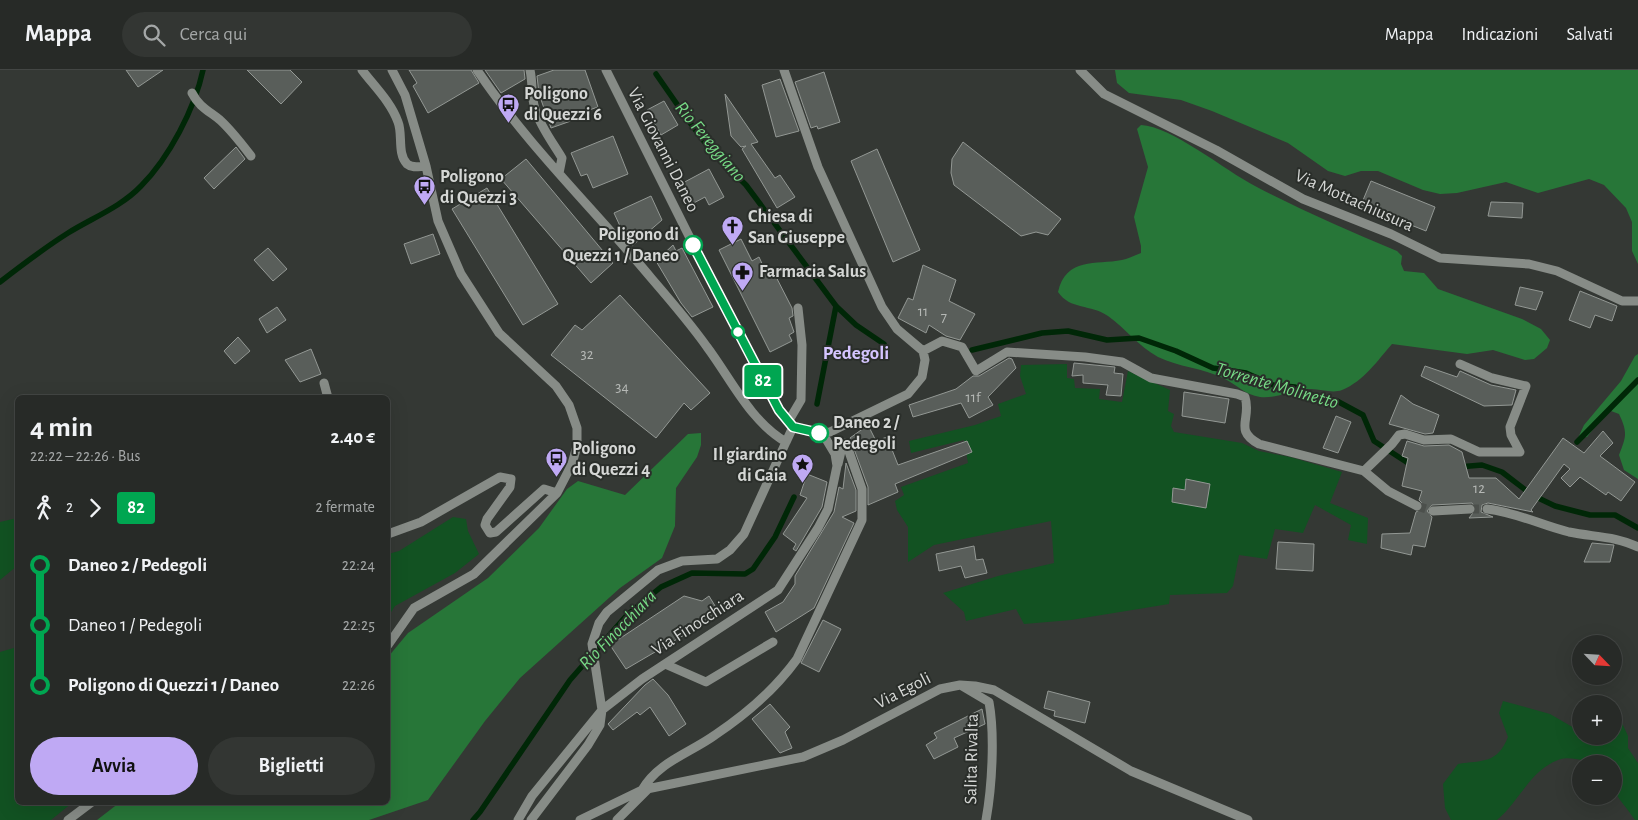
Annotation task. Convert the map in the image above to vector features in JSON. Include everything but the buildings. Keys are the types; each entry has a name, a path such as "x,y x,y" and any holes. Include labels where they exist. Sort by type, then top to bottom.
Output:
{"street":[{"path":"362,70 391,107 399,123 403,158 413,167 426,166"},
{"path":"390,642 414,608 474,574 557,493 572,464 577,446 577,428 569,405 556,386 499,333 460,274 438,222 426,166 404,95 392,70"},
{"path":"477,70 530,140 652,279 707,347 756,416 772,434 786,442"},
{"path":"530,70 534,87 533,101 535,111 562,158 559,172"},
{"name":"Via Giovanni Daneo","path":"606,70 693,244 772,396 790,425"},
{"path":"784,70 818,167 882,307 897,329 923,351 925,365 919,383 908,394 877,411 823,434 790,425"},
{"name":"Via Mottachiusura","path":"1080,70 1104,94 1216,150 1303,199 1391,234 1440,258 1529,264 1557,271 1622,301 1638,301"},
{"path":"192,93 197,102 235,136 251,156"},
{"path":"531,820 588,746 600,725 602,710 592,644 594,633 607,612 658,570 682,562 717,559 737,544 744,534 775,469 801,400 802,345 798,308"},
{"path":"923,351 942,341 962,347 976,371 1007,352 1122,362 1150,378 1238,394 1245,397 1247,406 1245,434 1259,444 1364,470 1388,491 1417,506"},
{"path":"1364,470 1392,444 1398,434 1405,434 1424,440 1451,439 1479,452 1520,452 1510,435 1510,427 1526,386 1492,378 1460,364"},
{"path":"324,383 327,395"},
{"path":"823,434 835,454 837,466"},
{"name":"Via Egoli","path":"646,789 657,770 730,724 786,674 797,659 862,520 862,488 846,443 843,443 837,466"},
{"name":"Via Finocchiara","path":"518,820 532,796 602,710 665,664 778,590 828,509 837,466"},
{"path":"390,533 421,522 500,477 511,479 510,487 487,519 485,525 490,534 496,532 544,489 557,493"},
{"path":"1487,509 1512,512 1569,532 1614,538 1638,547"},
{"path":"1433,511 1470,510"},
{"path":"665,664 706,682 774,642"},
{"name":"Via Egoli","path":"580,820 646,789 803,756 843,740 940,689 960,685 994,690 1131,771 1248,820"},
{"name":"Salita Rivalta","path":"960,685 988,702 992,721 989,806 986,820"},
{"path":"617,820 646,789"},
{"path":"68,820 88,805"}],"green space":[{"path":"1115,70 1638,70 1638,264 1632,251 1632,222 1626,208 1604,185 1589,179 1538,193 1506,182 1457,193 1440,194 1423,190 1378,171 1361,171 1345,176 1328,171 1288,143 1212,111 1181,100 1129,93 1117,83"},
{"path":"1141,125 1153,127 1183,141 1272,195 1397,251 1402,256 1401,264 1404,271 1424,273 1438,289 1522,319 1541,329 1550,340 1547,348 1534,359 1525,360 1493,350 1467,354 1392,344 1364,376 1342,390 1308,389 1266,397 1250,394 1228,380 1215,375 1158,357 1144,348 1108,316 1068,302 1058,292 1062,281 1075,268 1092,263 1124,259 1141,253 1134,217 1148,167 1137,129"},
{"path":"1638,354 1638,479 1624,470 1619,455 1625,431 1619,414 1611,411 1604,415 1587,437 1578,438 1584,425 1621,381"},
{"path":"1067,364 1067,378 1074,379 1075,388 1100,389 1099,399 1122,402 1128,371 1170,390 1168,411 1174,414 1171,426 1174,432 1242,443 1259,451 1290,457 1342,472 1330,503 1368,518 1367,544 1348,540 1351,525 1315,505 1303,533 1275,529 1267,559 1239,555 1233,586 1227,593 1170,595 1169,604 1071,620 1024,624 1016,609 966,621 964,612 943,593 998,576 1054,563 1051,521 934,545 908,562 908,527 897,510 895,501 904,495 901,487 968,463 964,440 911,453 909,441 975,425 1001,416 998,404 1026,394 1020,376 1021,365"},
{"path":"701,433 701,445 697,457 676,488 675,526 662,558 620,588 520,678 485,721 428,800 369,820 97,820 116,805 390,805 390,655 408,633 488,578 539,528 567,489 578,481 625,495 688,434"},
{"path":"453,517 466,519 468,531 479,554 455,573 395,606 390,614 390,553 399,551"},
{"path":"15,518 15,568 0,580 0,522"},
{"path":"15,648 15,805 70,805 51,820 0,820 0,652"},
{"path":"1503,701 1550,714 1572,727 1572,745 1622,745 1622,723 1628,736 1628,748 1638,763 1638,820 1635,820 1622,803 1622,755 1572,755 1572,759 1561,759 1551,763 1542,770 1497,820 1451,820 1445,808 1443,784 1458,764 1488,759 1499,752 1504,746 1508,737 1499,713"}],"waterway":[{"path":"0,282 50,245 125,200 141,186 151,175 180,132 194,100 203,70"},
{"name":"Rio Fereggiano","path":"656,74 713,153 746,185 836,306 856,325 884,344"},
{"name":"Rio Finocchiara","path":"817,404 836,306"},
{"name":"Torrente Molinetto","path":"972,350 1042,333 1068,331 1107,340 1139,338 1176,351 1213,368 1246,373 1273,385 1295,387 1314,396 1337,401 1363,415 1374,441 1414,465"},
{"path":"1577,442 1638,380"},
{"name":"Torrente Molinetto","path":"1458,467 1482,465 1502,472 1532,495 1555,506 1590,515 1615,515 1638,528"},
{"name":"Rio Finocchiara","path":"473,820 570,680 627,615 661,587 692,573 745,574 753,569 775,537 794,497"}],"tunnel":[{"path":"1417,506 1433,511"},
{"path":"1470,509 1487,509"}],"bus line":[{"name":"82","path":"693,245 779,410 793,427 803,431 819,433"}],"place":[{"name":"Poligono di Quezzi 6","path":"508,123"},
{"name":"Poligono di Quezzi 3","path":"424,206"},
{"name":"Poligono di Quezzi 1 / Daneo","path":"693,245"},
{"name":"Chiesa di San Giuseppe","path":"732,246"},
{"name":"Farmacia Salus","path":"743,291"},
{"name":"Daneo 2 / Pedegoli","path":"819,433"},
{"name":"Poligono di Quezzi 4","path":"556,478"},
{"name":"Il giardino di Gaia","path":"803,484"}],"district":[{"name":"Pedegoli","path":"856,353"}]}
